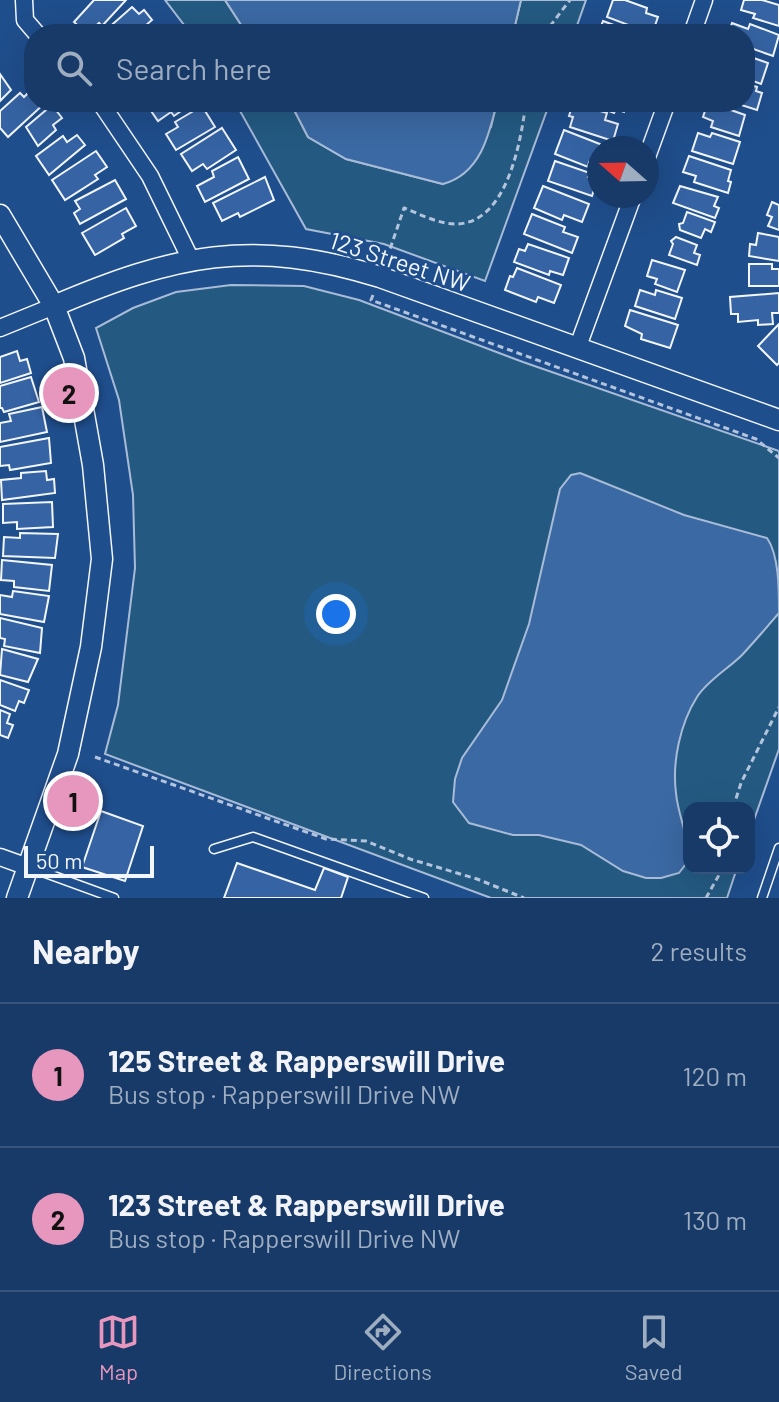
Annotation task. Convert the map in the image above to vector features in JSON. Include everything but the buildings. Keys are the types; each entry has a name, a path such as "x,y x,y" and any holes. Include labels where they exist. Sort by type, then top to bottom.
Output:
{"street":[{"path":"24,0 25,20 28,24"},
{"path":"696,24 704,0"},
{"path":"107,112 150,176 191,260"},
{"path":"655,136 663,112"},
{"path":"577,349 629,208"},
{"path":"0,215 54,306 74,358 93,465 102,559 91,647 68,754 17,898"},
{"name":"123 Street NW","path":"0,328 130,274 191,260 244,254 291,256 380,277 779,420"},
{"path":"0,857 28,867"}],"lane":[{"path":"214,849 253,837 424,898"},
{"path":"762,898 779,848"},
{"path":"28,867 114,898"}],"path":[{"path":"552,24 570,0"},
{"path":"525,112 519,150 491,206 481,216 458,224 404,208 371,300 756,439 779,458"},
{"path":"735,802 741,783 779,707"},
{"path":"95,757 326,839 366,841 524,898"},
{"path":"706,898 720,874"}],"shaded area":[{"path":"165,0 225,0 241,24 183,24"},
{"path":"225,0 521,0 515,24 241,24"},
{"path":"521,0 586,0 578,24 515,24"},
{"path":"241,112 295,112 308,137 346,159 443,184 491,127 495,112 546,112 485,281 384,244 306,229"},
{"path":"295,112 494,112 486,140 474,163 456,179 443,184 346,159 308,137"},
{"path":"231,285 304,286 359,300 523,362 779,451 779,749 755,817 755,802 683,802 683,874 735,874 727,898 491,898 105,754 118,705 135,568 133,495 119,400 96,328 133,308 176,292"},
{"path":"580,473 684,515 767,538 776,563 779,613 742,655 702,691 686,719 675,769 677,801 683,826 683,868 679,873 661,878 646,878 623,871 581,845 539,835 513,835 469,823 453,802 455,779 462,758 502,700 529,624 560,489 571,475"}],"place":[{"name":"123 Street & Rapperswill Drive","path":"69,393"},
{"name":"125 Street & Rapperswill Drive","path":"73,801"}]}
